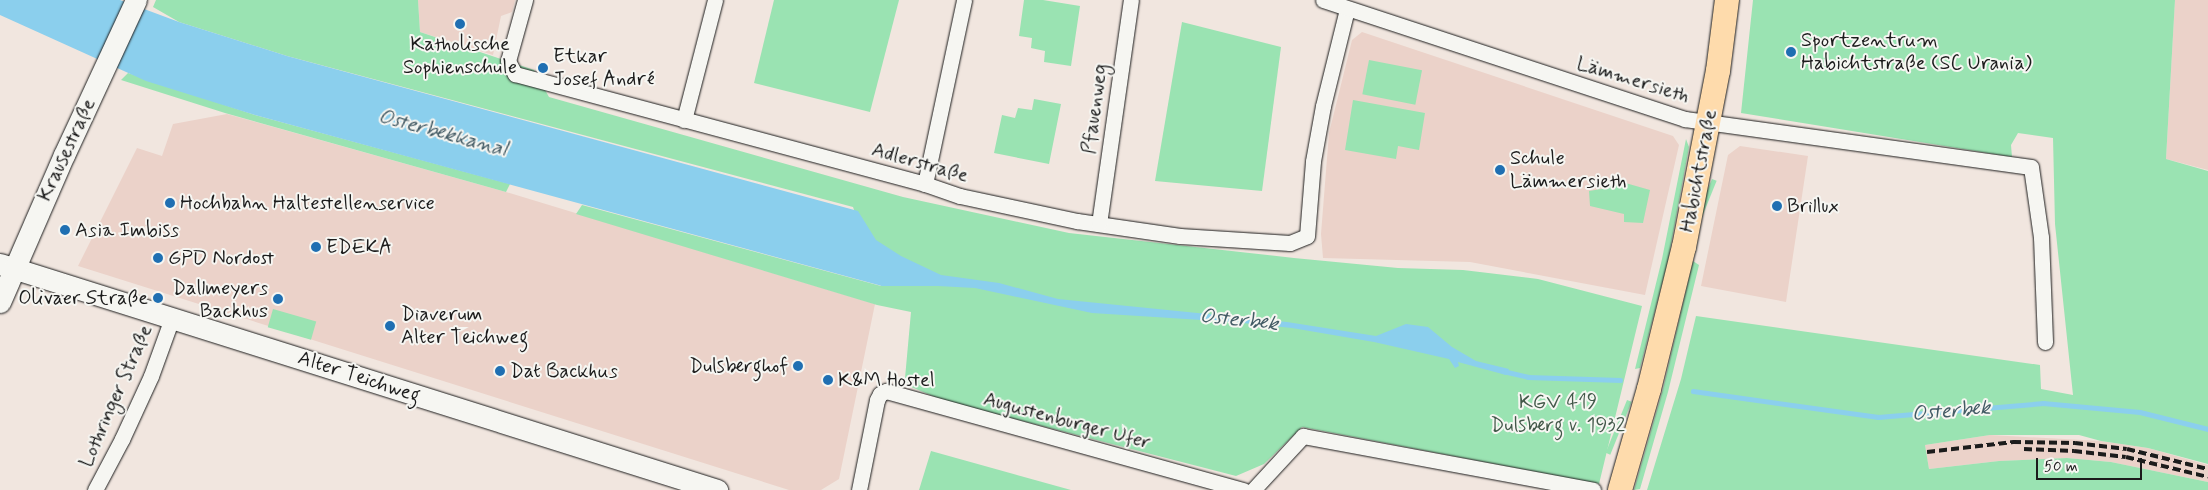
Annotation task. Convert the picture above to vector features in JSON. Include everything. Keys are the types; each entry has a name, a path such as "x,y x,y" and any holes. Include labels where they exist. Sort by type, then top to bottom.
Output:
{"main road":[{"name":"Habichtstraße","path":"1620,490 1661,341 1684,247 1709,122 1728,0"}],"street":[{"name":"Krausestraße","path":"0,302 7,266 136,0"},
{"name":"Adlerstraße","path":"525,0 508,61 515,74 925,184 960,196 1099,224 1180,236 1280,243 1290,243 1305,238 1310,224 1314,161 1323,106 1348,9"},
{"path":"684,120 714,0"},
{"path":"925,184 964,0"},
{"name":"Pfauenweg","path":"1099,224 1131,0"},
{"name":"Lämmersieth","path":"1323,0 1685,119 2031,167 2041,237 2046,342"},
{"name":"Alter Teichweg","path":"7,266 717,490"},
{"name":"Lothringer Straße","path":"95,490 122,439 151,376 172,318"},
{"name":"Augustenburger Ufer","path":"859,490 880,394 886,391 898,392 963,414 1244,490"},
{"path":"1253,490 1303,436 1592,490"}],"shaded area":[{"name":"Katholische Sophienschule","path":"418,0 515,0 512,12 501,16 493,55 420,32"},
{"path":"2175,0 2208,0 2208,170 2166,159"},
{"name":"Schule Lämmersieth","path":"1362,32 1673,136 1679,145 1645,295 1470,262 1323,258 1321,234 1329,133 1352,40"},
{"path":"227,114 506,192 875,304 839,479 821,490 789,490 78,266 137,148 162,156 173,124"},
{"path":"1740,146 1808,156 1786,302 1701,286 1728,155"},
{"path":"1990,435 2101,441 2148,448 2208,465 2208,482 2111,462 2067,458 1999,461 1929,469 1925,445"}],"green space":[{"name":"KGV 419 Dulsberg v. 1932","path":"156,0 418,0 420,32 534,70 549,97 903,197 1069,233 1294,258 1398,268 1463,270 1538,279 1642,306 1599,484 1302,427 1264,464 1236,476 942,400 909,386 905,378 911,312 877,305 576,214 582,205 881,286 853,207 287,56 179,22 153,7"},
{"path":"774,0 899,0 870,112 754,83"},
{"path":"1024,0 1043,0 1080,6 1071,66 1044,62 1045,51 1031,48 1032,38 1019,36"},
{"path":"1753,0 2175,0 2166,159 2208,171 2208,464 2148,448 2101,441 2079,435 1990,435 1925,445 1929,469 1999,461 2067,458 2111,462 2208,482 2208,490 1647,490 1681,379 1696,316 2040,365 2041,389 2073,395 2055,224 2053,138 2018,133 2011,145 2012,157 1741,113"},
{"path":"1182,22 1281,47 1262,191 1155,181"},
{"path":"1369,60 1422,70 1415,105 1362,94"},
{"path":"128,73 255,115 510,184 506,192 225,113 121,80"},
{"path":"1034,99 1061,104 1049,164 994,153 1002,115 1015,118 1018,108 1032,110"},
{"path":"1353,100 1425,113 1419,150 1398,146 1396,159 1345,150"},
{"path":"1686,139 1689,147 1668,261 1640,368 1635,369 1662,259"},
{"path":"1712,179 1717,181 1695,234 1691,232"},
{"path":"1615,180 1650,190 1643,223 1624,222 1624,214 1590,206 1589,191 1607,188"},
{"path":"1693,261 1699,265 1668,392 1640,489 1634,490 1663,389"},
{"path":"273,309 316,321 311,340 268,327"},
{"path":"1627,400 1632,402 1610,455 1606,453"},
{"path":"931,451 1071,490 919,490"}],"water":[{"name":"Osterbekkanal","path":"0,0 120,0 179,22 287,56 858,211 876,240 901,256 941,275 999,283 1058,299 1287,322 1376,336 1406,324 1428,327 1452,347 1476,361 1509,369 1506,375 1458,362 1459,366 1455,368 1449,359 1374,342 1292,328 1233,322 1092,313 975,288 882,286 255,115 146,81 0,15"}],"waterway":[{"name":"Osterbek","path":"1503,371 1528,377 1620,380"},
{"name":"Osterbek","path":"1693,391 1878,417 2043,403 2140,412 2208,429"}],"railway":[{"path":"1927,452 2013,442 2075,443 2127,449 2208,469"},
{"path":"2024,449 2074,451 2126,457 2208,477"}],"place":[{"name":"Katholische Sophienschule","path":"460,24"},
{"name":"Sportzentrum Habichtstraße (SC Urania)","path":"1791,52"},
{"name":"Etkar Josef André","path":"543,68"},
{"name":"Schule Lämmersieth","path":"1500,170"},
{"name":"Hochbahn Haltestellenservice","path":"170,203"},
{"name":"Brillux","path":"1777,206"},
{"name":"Asia Imbiss","path":"65,230"},
{"name":"EDEKA","path":"316,247"},
{"name":"GPD Nordost","path":"158,258"},
{"name":"Olivaer Straße","path":"158,298"},
{"name":"Dallmeyers Backhus","path":"278,299"},
{"name":"Diaverum Alter Teichweg","path":"390,326"},
{"name":"Dulsberghof","path":"798,366"},
{"name":"Dat Backhus","path":"500,371"},
{"name":"K&M Hostel","path":"828,380"}]}
